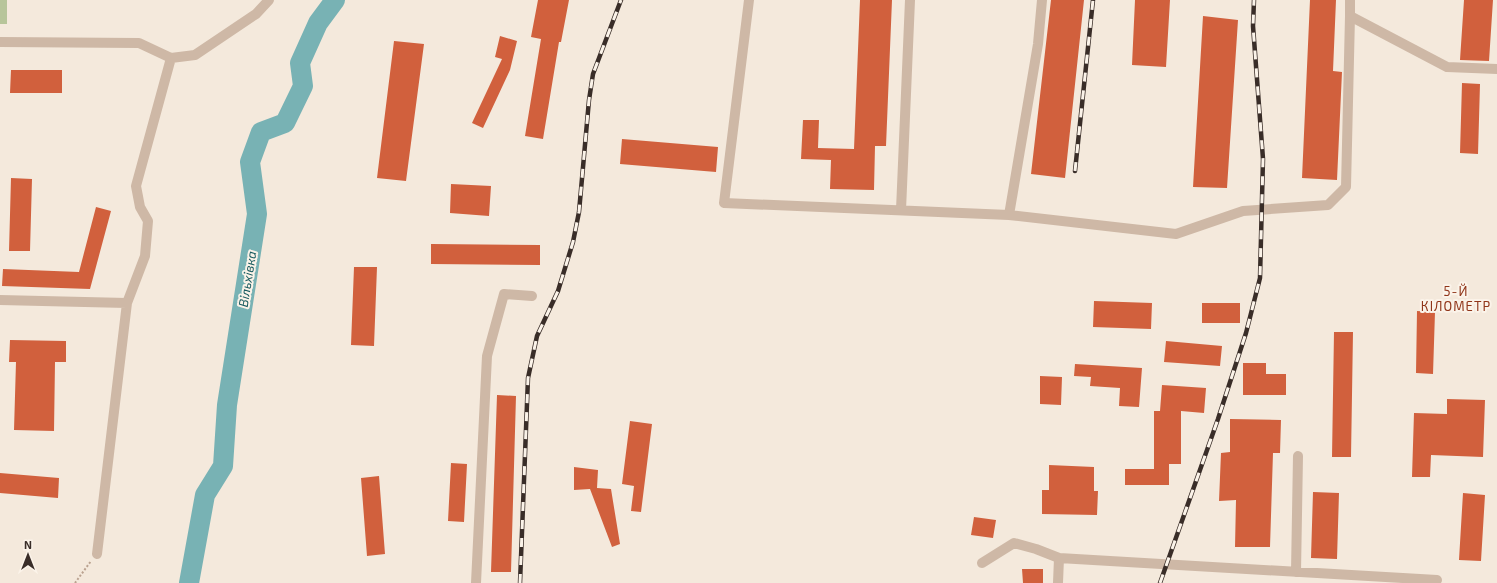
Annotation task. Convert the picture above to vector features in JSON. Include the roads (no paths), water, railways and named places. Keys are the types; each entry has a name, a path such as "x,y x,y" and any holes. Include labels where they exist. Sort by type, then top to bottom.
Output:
{"street":[{"path":"0,42 139,43 171,58 195,56 256,14 269,0"},
{"path":"749,0 724,203 1009,215 1176,234 1243,211 1328,205 1346,187 1350,0"},
{"path":"900,210 910,0"},
{"path":"1009,215 1038,44 1042,0"},
{"path":"1350,16 1447,67 1497,69"},
{"path":"97,554 127,303 145,256 148,221 140,207 136,186 171,58"},
{"path":"476,583 487,356 504,294 532,296"},
{"path":"0,300 127,303"},
{"path":"1296,572 1298,456"},
{"path":"982,563 1014,544 1036,549 1059,558 1296,572 1378,580 1437,580"},
{"path":"1058,583 1059,558"}],"waterway":[{"name":"Вільхівка","path":"189,583 205,495 223,466 227,405 257,214 250,162 261,132 285,123 303,86 300,63 318,23 335,0"}],"railway":[{"path":"520,583 528,378 537,336 558,291 573,242 579,212 589,100 593,74 621,0"},
{"path":"1075,171 1093,0"},
{"path":"1160,583 1218,419 1246,333 1260,278 1263,159 1253,26 1254,0"}],"district":[{"name":"5-Й КІЛОМЕТР","path":"1456,298"}]}
